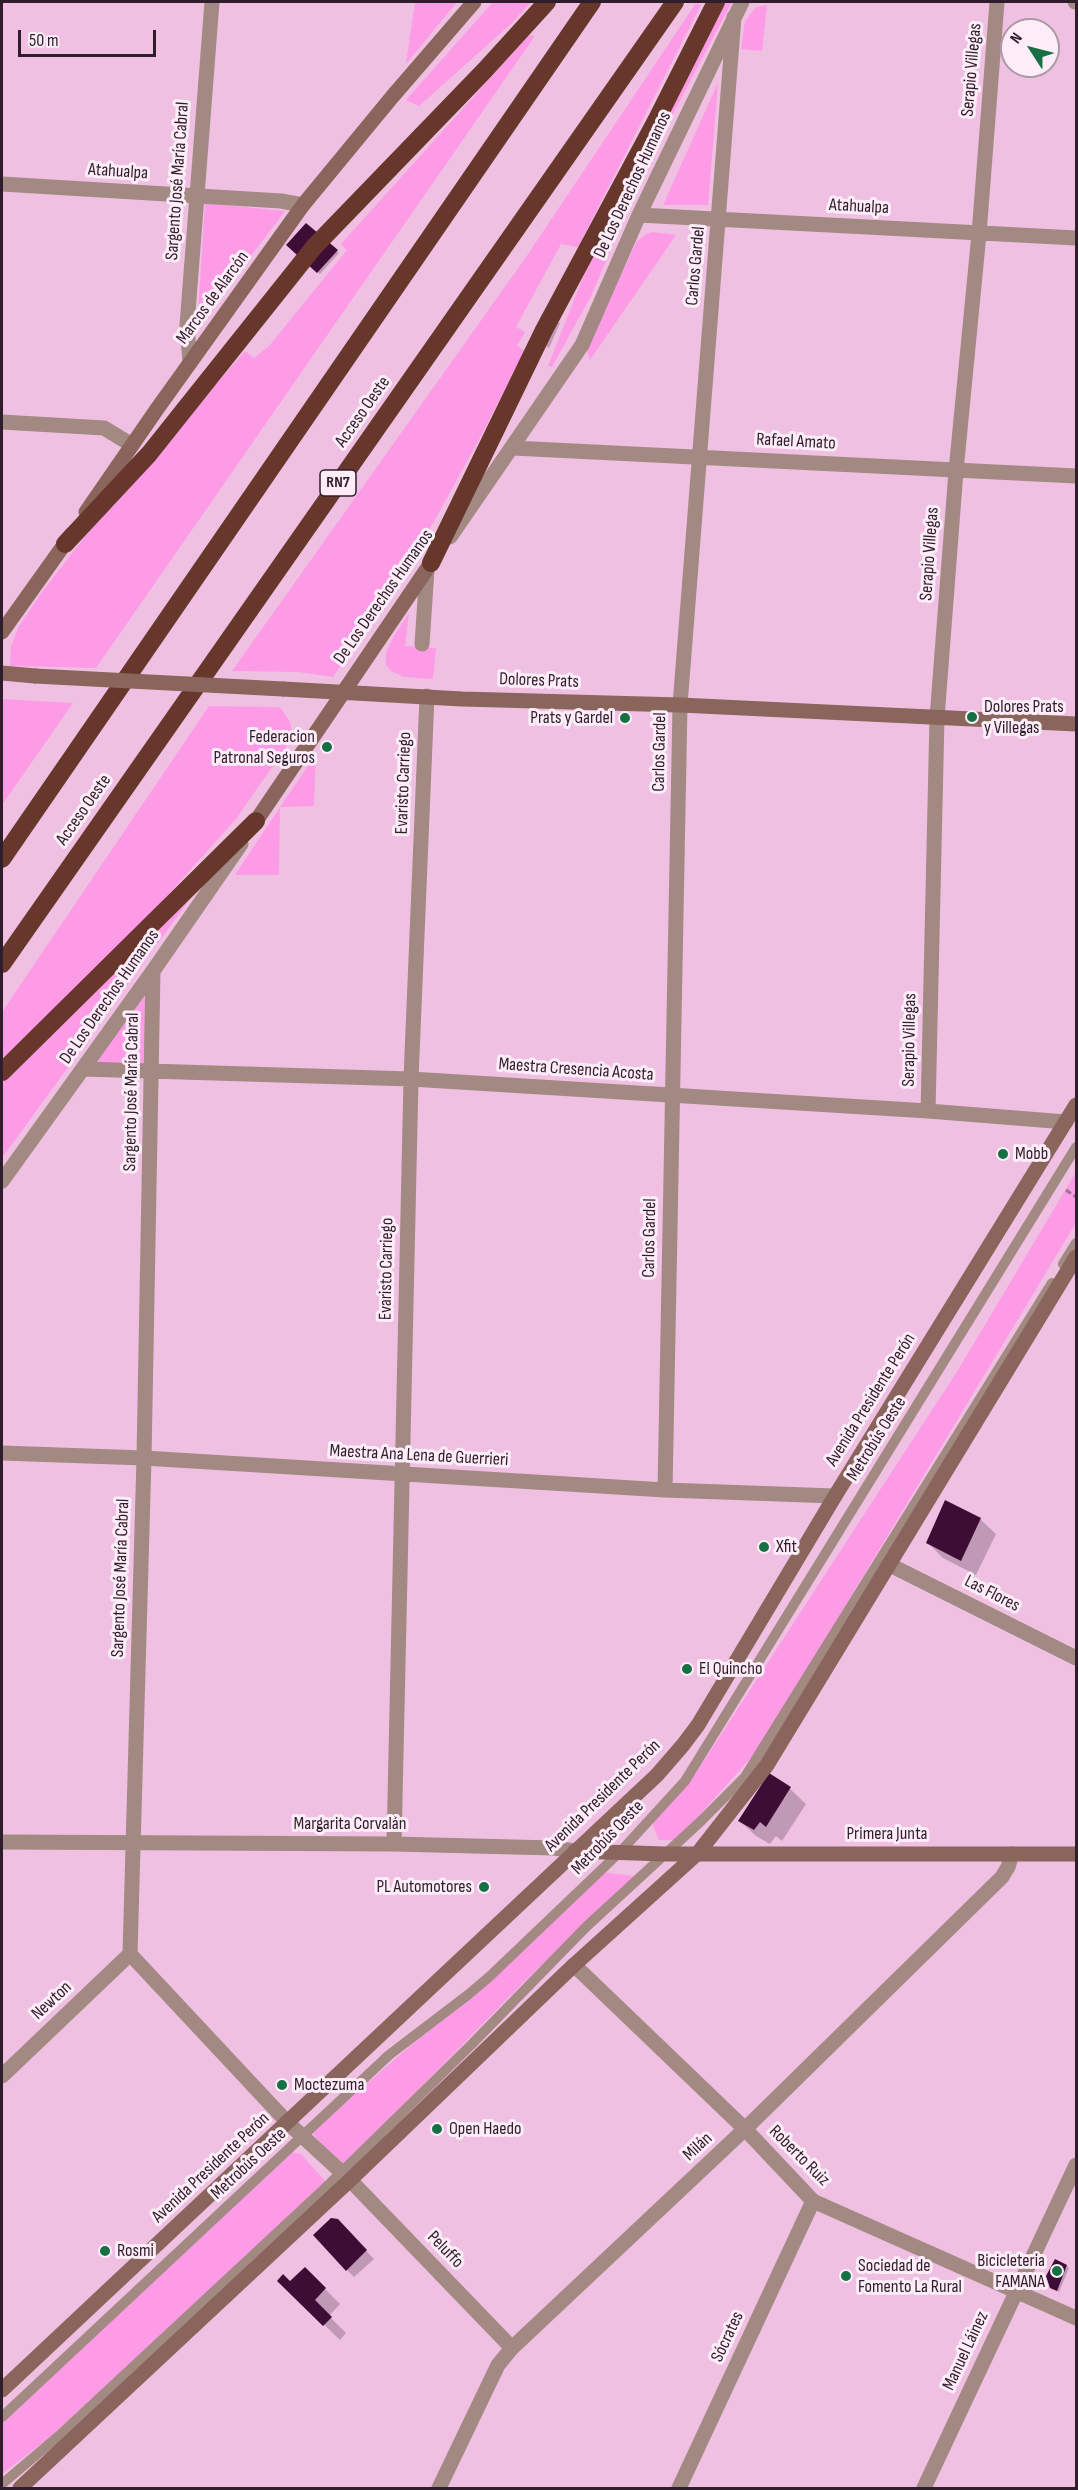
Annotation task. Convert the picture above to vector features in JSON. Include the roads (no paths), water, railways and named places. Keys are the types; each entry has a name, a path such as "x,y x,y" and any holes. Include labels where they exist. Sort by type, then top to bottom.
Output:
{"highway":[{"path":"65,544 149,454 314,247 485,70 547,2"},
{"path":"2,859 592,2"},
{"name":"Acceso Oeste","path":"2,964 675,2"},
{"path":"429,566 544,330 656,121 716,2"},
{"path":"2,1072 256,821"}],"main road":[{"name":"Marcos de Alarcón","path":"2,632 303,205 474,2"},
{"name":"De Los Derechos Humanos","path":"256,821 429,566"},
{"name":"Dolores Prats","path":"2,673 342,692 1077,724"},
{"name":"Avenida Presidente Perón","path":"2,2390 657,1776 688,1738 1077,1105"},
{"path":"20,2488 344,2176 698,1853 767,1765 1077,1257"},
{"name":"Margarita Corvalán","path":"575,1851 698,1853"},
{"name":"Primera Junta","path":"698,1853 1077,1854"}],"street":[{"name":"Sargento José María Cabral","path":"190,363 188,325 212,2"},
{"name":"De Los Derechos Humanos","path":"429,566 513,448 582,345 639,215 742,2"},
{"name":"Serapio Villegas","path":"928,1111 938,718 956,471 979,234 997,2"},
{"name":"Carlos Gardel","path":"665,1490 680,705 735,17"},
{"name":"Atahualpa","path":"2,184 282,201 303,205"},
{"name":"Atahualpa","path":"639,215 1077,238"},
{"path":"2,422 104,428 132,446"},
{"name":"Rafael Amato","path":"513,448 1077,476"},
{"path":"422,644 429,566"},
{"name":"Evaristo Carriego","path":"394,1844 411,1079 427,696"},
{"name":"De Los Derechos Humanos","path":"2,1182 153,971 256,821"},
{"name":"Sargento José María Cabral","path":"130,1954 144,1458 153,971"},
{"name":"Maestra Cresencia Acosta","path":"83,1069 411,1079 928,1111 1066,1122"},
{"name":"Maestra Ana Lena de Guerrieri","path":"2,1453 144,1458 665,1490 835,1496"},
{"name":"Las Flores","path":"890,1565 1077,1658"},
{"name":"Margarita Corvalán","path":"2,1842 394,1844 554,1848 575,1851"},
{"name":"Milán","path":"439,2488 498,2365 512,2348 745,2129 1002,1877 1008,1868 1012,1854"},
{"path":"130,1954 288,2123"},
{"name":"Newton","path":"2,2076 130,1954"},
{"name":"Roberto Ruiz","path":"574,1965 745,2129 813,2201 1077,2318"},
{"name":"Peluffo","path":"288,2123 344,2176 512,2348"},
{"name":"Manuel Láinez","path":"924,2488 1077,2165"},
{"name":"Sócrates","path":"679,2488 813,2201"}],"lane":[{"name":"Metrobús Oeste","path":"2,2417 389,2055 469,1994 621,1851 690,1773 1077,1147"},
{"path":"2,2484 61,2434 344,2176 586,1927 733,1790 757,1760 1077,1243"}],"place":[{"name":"Dolores Prats y Villegas","path":"972,717"},
{"name":"Prats y Gardel","path":"625,718"},
{"name":"Federacion Patronal Seguros","path":"327,747"},
{"name":"Mobb","path":"1003,1154"},
{"name":"Xfit","path":"764,1547"},
{"name":"El Quincho","path":"687,1669"},
{"name":"PL Automotores","path":"484,1887"},
{"name":"Moctezuma","path":"282,2085"},
{"name":"Open Haedo","path":"437,2129"},
{"name":"Rosmi","path":"105,2251"},
{"name":"Bicicleteria FAMANA","path":"1057,2271"},
{"name":"Sociedad de Fomento La Rural","path":"846,2276"}]}
